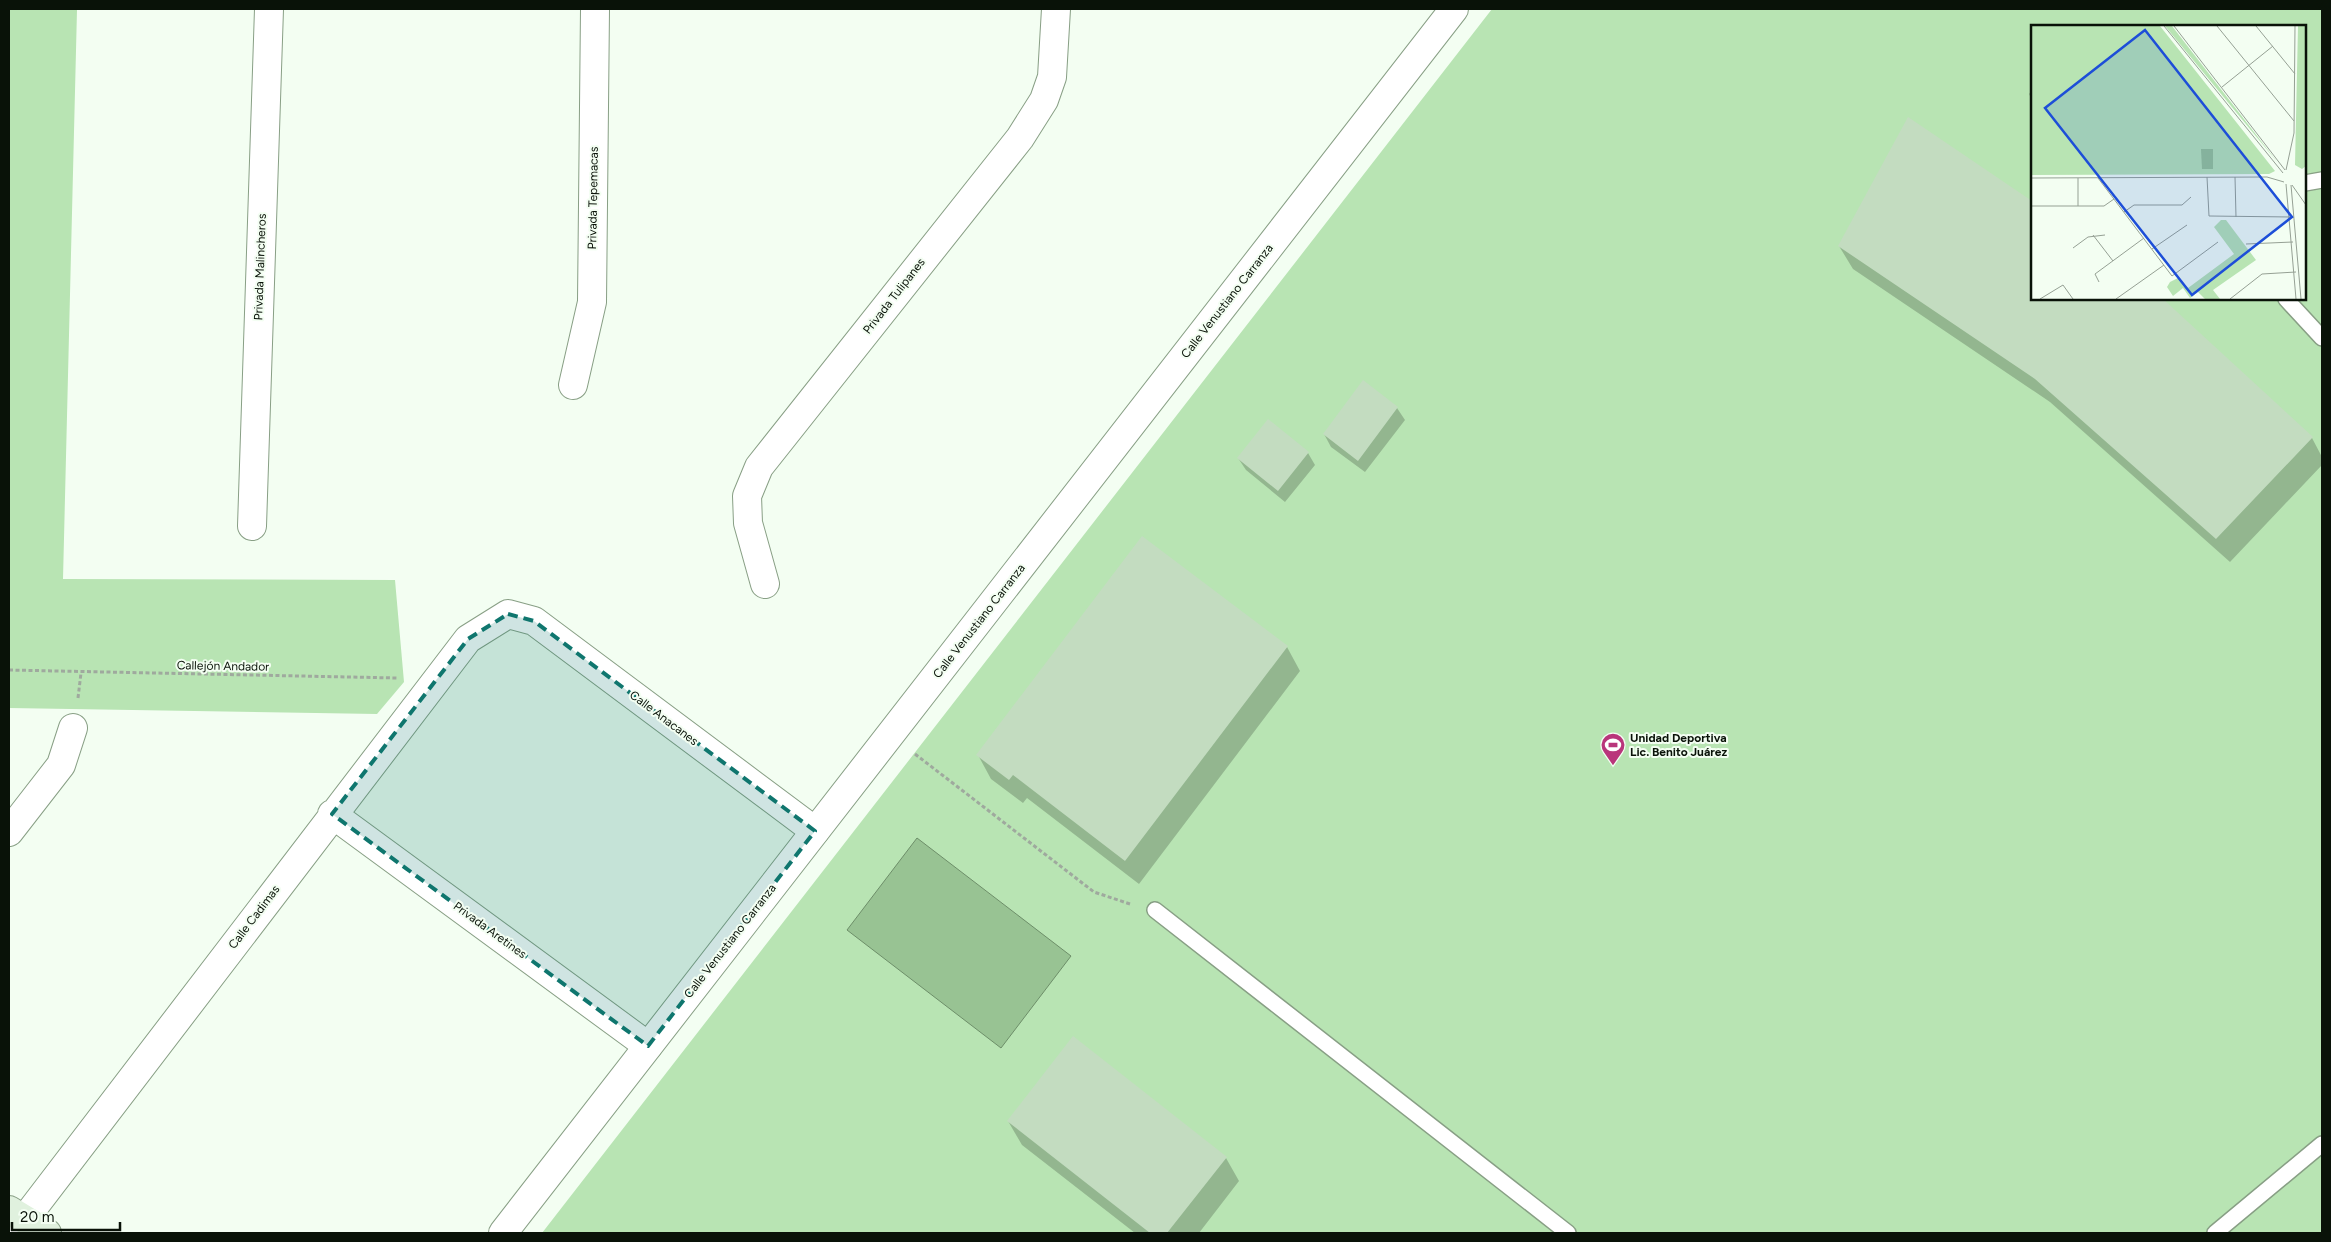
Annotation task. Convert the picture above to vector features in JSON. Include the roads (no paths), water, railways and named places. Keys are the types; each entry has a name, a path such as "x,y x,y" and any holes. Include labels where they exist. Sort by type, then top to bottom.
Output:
{"main road":[{"path":"15,1221 47,1233"}],"street":[{"name":"Privada Malincheros","path":"252,526 269,9"},
{"name":"Privada Tepemacas","path":"573,385 592,302 595,9"},
{"name":"Privada Tulipanes","path":"764,584 748,523 747,496 759,467 1025,130 1044,100 1052,77 1056,9"},
{"name":"Calle Venustiano Carranza","path":"503,1233 1454,9"},
{"name":"Calle Cadimas","path":"15,1221 468,639 508,614"},
{"name":"Calle Anacanes","path":"508,614 534,621 815,831"},
{"path":"9,832 61,765 73,728"},
{"name":"Privada Aretines","path":"332,814 648,1046"}],"lane":[{"path":"2306,183 2322,180"},
{"path":"2287,300 2322,338"},
{"path":"1155,910 1568,1233"},
{"path":"2215,1233 2322,1144"}],"place":[{"name":"Unidad Deportiva Lic. Benito Juárez","path":"1613,766"}]}
